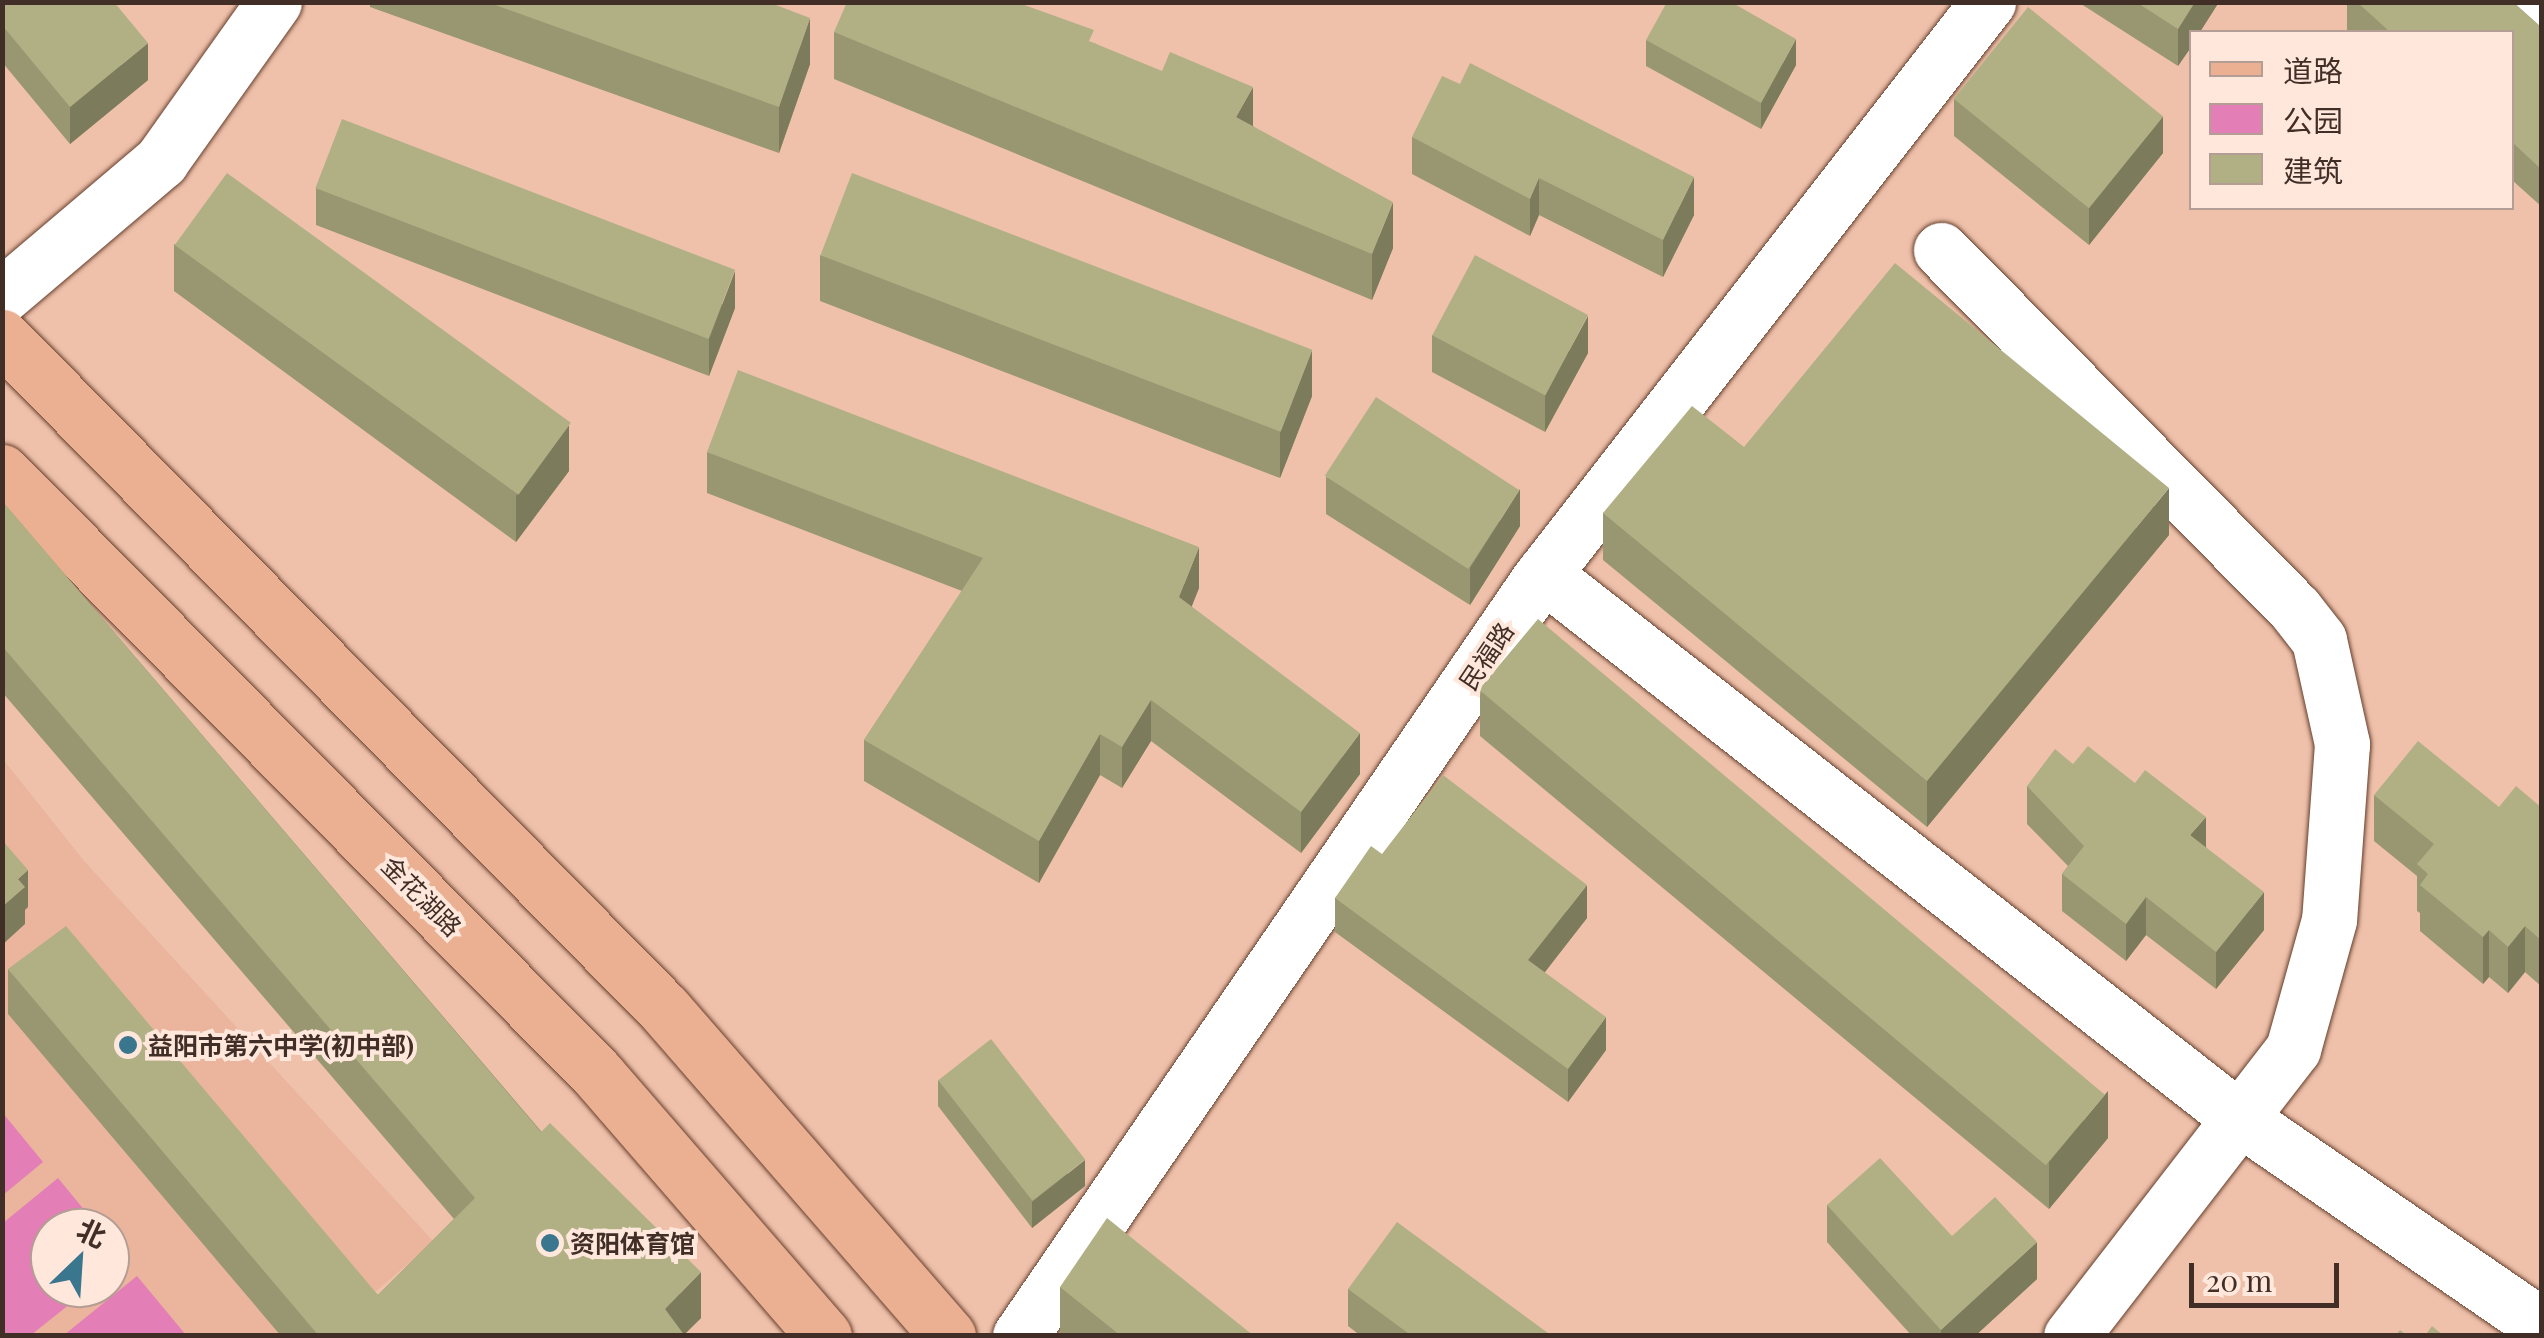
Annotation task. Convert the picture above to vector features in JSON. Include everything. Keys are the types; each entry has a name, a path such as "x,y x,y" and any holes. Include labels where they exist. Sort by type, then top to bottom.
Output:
{"main road":[{"path":"2,337 664,1010 948,1336"},
{"name":"金花湖路","path":"2,472 598,1075 824,1336"}],"street":[{"path":"2,296 161,160 274,2"},
{"name":"民福路","path":"1020,1336 1543,574 1988,2"},
{"path":"2525,2 2542,14"},
{"path":"1942,250 2318,640 2342,744 2329,920 2292,1049 2235,1115 2072,1336"},
{"path":"1543,574 2235,1115 2542,1326"}],"shaded area":[{"name":"益阳市第六中学(初中部)","path":"2,758 85,862 434,1242 324,1335 3,1335"}],"green space":[{"path":"2,1112 43,1162 3,1195 2,1195"},
{"path":"58,1178 83,1208 30,1208 30,1308 65,1308 31,1335 3,1335 3,1223"},
{"path":"137,1276 186,1335 64,1335 97,1308 130,1308 130,1282"}],"building":[{"path":"2,2 114,2 148,43 70,107 2,25"},
{"path":"487,2 768,2 810,18 779,107"},
{"path":"847,2 1016,2 1094,30 1089,41 1162,71 1170,52 1253,87 1236,117 1393,202 1372,254 834,32"},
{"path":"1667,2 1731,2 1796,39 1761,103 1646,40"},
{"path":"2136,2 2195,2 2178,29"},
{"path":"2357,2 2513,2 2542,28 2542,170 2514,144 2514,30 2388,30"},
{"path":"2028,7 2163,117 2089,208 1954,99"},
{"path":"1470,63 1694,177 1663,240 1539,178 1530,199 1412,137 1442,76 1460,84"},
{"path":"342,119 735,270 709,339 315,188"},
{"path":"227,173 571,423 519,495 175,245"},
{"path":"852,173 1312,350 1281,432 820,255"},
{"path":"1475,255 1588,315 1545,395 1432,335"},
{"path":"1895,263 2169,488 1927,781 1603,513 1692,406 1744,447"},
{"path":"738,370 1199,547 1179,597 1360,733 1301,812 1151,700 1122,747 1100,734 1039,841 864,740 983,558 707,452"},
{"path":"1376,397 1519,490 1468,569 1325,476"},
{"path":"2,501 541,1132 550,1123 701,1272 665,1309 685,1336 319,1336 8,969 66,926 378,1295 475,1198 2,646"},
{"path":"1538,619 2105,1095 2046,1165 1479,689"},
{"path":"2418,741 2499,807 2516,786 2542,808 2542,941 2525,926 2508,947 2489,930 2483,937 2420,885 2428,874 2417,864 2434,844 2374,795"},
{"path":"2088,746 2135,783 2145,770 2206,817 2190,835 2264,892 2216,952 2146,897 2126,924 2062,874 2084,846 2027,786 2055,749 2073,764"},
{"path":"1443,775 1587,885 1528,960 1606,1017 1568,1069 1335,898 1371,846 1382,854"},
{"path":"2,840 28,870 18,879 25,887 2,907"},
{"path":"991,1039 1085,1160 1032,1201 938,1080"},
{"path":"1880,1158 1952,1236 1995,1197 2037,1242 1941,1330 1827,1205"},
{"path":"1107,1218 1254,1336 1121,1336 1060,1287"},
{"path":"1397,1222 1552,1336 1412,1336 1348,1289"},
{"path":"2432,1326 2444,1336 2425,1336"}],"place":[{"name":"益阳市第六中学(初中部)","path":"128,1045"},
{"name":"资阳体育馆","path":"550,1243"}]}
